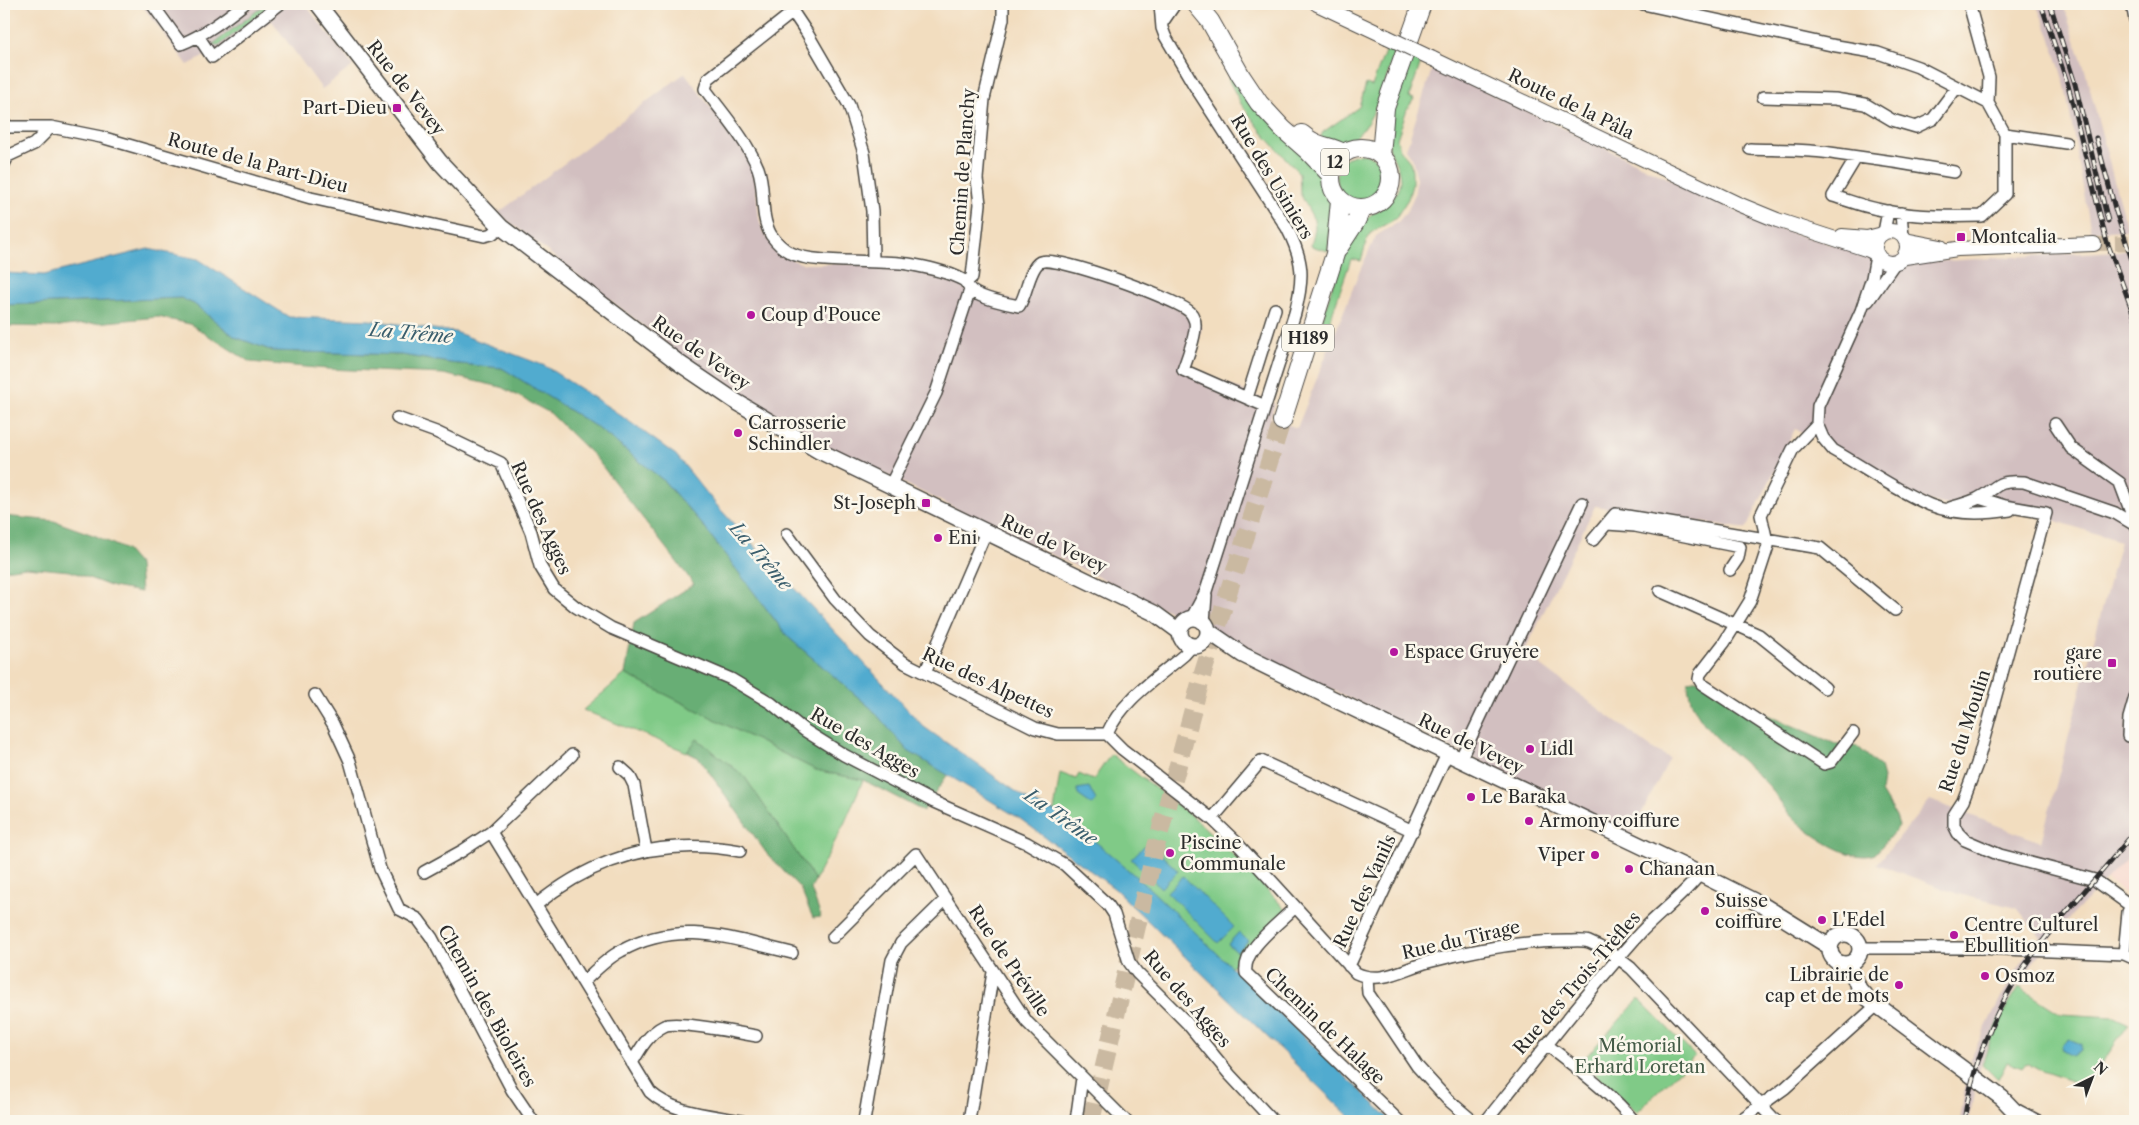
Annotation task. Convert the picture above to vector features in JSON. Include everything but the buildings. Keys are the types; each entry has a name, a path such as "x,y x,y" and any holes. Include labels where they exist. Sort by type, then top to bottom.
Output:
{"highway":[{"name":"12","path":"1196,4 1210,21 1241,76 1259,103 1330,175"},
{"name":"12","path":"1214,4 1240,58 1259,88 1275,108 1313,143 1351,150 1372,150 1381,156"},
{"path":"1335,254 1362,208 1378,203 1390,188 1390,171 1381,156 1385,108 1422,4"},
{"path":"1351,150 1385,108"},
{"name":"12","path":"1351,150 1335,162 1330,175 1333,189 1340,200 1351,207 1362,208"},
{"path":"1335,254 1340,200"},
{"name":"H189","path":"1282,421 1335,254"}],"main road":[{"name":"Rue de Vevey","path":"318,4 440,162 501,227 672,358 735,401 819,450 890,486 1154,613 1195,630 1454,757 1700,874 1833,942"},
{"path":"1846,933 1857,938 1860,948 1858,957 1849,964 1843,964 1834,959 1833,942 1846,933"},
{"path":"1849,964 1859,989 1876,1006 1992,1090 2014,1108 2024,1121"}],"street":[{"path":"152,4 181,44 226,19 244,4"},
{"path":"198,36 212,56 280,4"},
{"name":"Chemin de Planchy","path":"890,486 936,393 972,277 980,204 977,179 984,99 1002,19 1003,4"},
{"name":"Rue des Usiniers","path":"1160,4 1165,36 1174,53 1287,228 1300,257 1302,273 1299,296 1195,630"},
{"path":"1162,23 1175,4"},
{"name":"Route de la Pâla","path":"1317,4 1738,204 1869,250 1876,255"},
{"path":"1643,4 1831,45 1878,53 1918,67 1988,104"},
{"path":"1856,158 1833,196 1888,212 1982,216 2005,194 2005,134 1988,104 1989,76 1969,4"},
{"path":"2132,4 2135,20"},
{"path":"873,260 872,211 865,163 849,106 808,33 793,12 708,78 705,89 747,147 758,169 762,185 765,220 770,234 779,244 791,253 806,258 873,260 908,264 934,270 968,286 978,294 1019,306 1034,269 1040,262 1048,260 1074,265 1152,293 1191,312 1196,321 1195,331 1183,370 1265,406"},
{"path":"1763,98 1834,99 1865,104 1892,120 1916,127 1932,119 1957,87"},
{"name":"Route de la Part-Dieu","path":"4,127 51,127 101,137 321,200 484,236 492,234 501,227"},
{"path":"4,164 8,156 34,144 51,127"},
{"path":"2005,134 2066,143"},
{"path":"1750,149 1837,154 1856,158 1881,159 1954,172"},
{"path":"1888,212 1882,234 1874,245 1876,255 1872,278 1861,311 1818,406 1817,424 1823,438 1834,450 1916,498 1944,509 1963,512 1995,512 2017,509"},
{"path":"1861,311 1907,248 1901,213"},
{"name":"Route de la Pâla","path":"1811,231 1867,238 1882,234"},
{"path":"1882,234 1896,232 1904,238 1957,249"},
{"path":"1876,255 1884,262 1957,249 2094,244"},
{"path":"1247,398 1271,327 1275,309"},
{"name":"Rue des Agges","path":"397,418 436,432 501,463 531,532 540,566 554,589 576,607 611,628 731,679 771,703 804,730 844,755 934,802 1028,843 1065,865 1108,905 1114,914 1129,962 1137,974 1187,1023 1230,1075 1274,1121"},
{"path":"1817,424 1794,449 1761,515 1768,546 1750,601 1724,643 1700,674 1699,679 1702,684 1824,764 1831,762 1853,733"},
{"path":"2055,424 2071,448 2120,482 2135,524"},
{"path":"1944,509 1979,498 1996,485 2009,481 2024,482 2115,513 2135,524"},
{"path":"1979,498 2017,509"},
{"name":"Rue des Vanils","path":"1349,966 1413,831 1454,757 1582,504"},
{"name":"Rue du Moulin","path":"2017,509 2046,513 1977,764 1963,801 1954,816 1954,825 1965,840 1974,845 2000,855 2095,880 2133,905"},
{"path":"1593,540 1615,514 1646,524 1740,547 1738,558 1730,570"},
{"path":"1646,524 1734,533 1820,548 1895,610"},
{"path":"925,672 986,532"},
{"path":"1732,546 1734,533"},
{"name":"Rue des Alpettes","path":"787,534 835,599 870,636 905,662 1035,728 1058,734 1107,734"},
{"path":"1660,591 1760,635 1825,688"},
{"path":"1195,630 1184,655 1126,705 1114,719 1107,734 1122,749 1212,819 1235,841 1349,966 1356,973 1367,978 1368,993 1417,1066 1447,1100 1473,1121"},
{"name":"Chemin des Bioleires","path":"315,695 333,724 350,761 380,869 399,909 418,918 432,938 512,1090 533,1121"},
{"path":"2135,697 2129,718 2128,736 2135,719"},
{"path":"424,872 491,832 572,755"},
{"path":"1212,819 1261,761 1413,831"},
{"path":"620,767 629,775 634,785 646,850"},
{"path":"491,832 650,1092 660,1101 698,1117 742,1121"},
{"path":"536,905 571,878 610,860 646,850 668,846 696,846 740,851"},
{"name":"Rue de Préville","path":"833,937 916,854 1027,1022 1126,1121"},
{"name":"Rue des Trois-Trèfles","path":"1486,1121 1546,1044 1641,932 1689,888 1700,874"},
{"path":"864,1121 892,960 901,944 946,899"},
{"path":"2124,954 2128,912 2133,905"},
{"name":"Chemin de Halage","path":"1295,907 1250,951 1244,964 1246,973 1399,1121"},
{"path":"583,982 620,952 647,938 672,933 710,934 792,953"},
{"name":"Rue du Tirage","path":"1367,978 1378,978 1428,962 1503,945 1540,941 1588,942 1631,968 1776,1121"},
{"path":"1860,948 1980,948 2124,954 2135,959"},
{"path":"969,1121 993,972"},
{"path":"1739,1121 1785,1088 1876,1006"},
{"path":"632,1063 654,1032 666,1024 682,1024 756,1036"},
{"path":"1546,1044 1611,1097 1634,1121"},
{"path":"1076,1121 1082,1078"},
{"path":"2014,1108 2038,1121"}],"shaded area":[{"path":"141,4 305,4 353,66 322,89 272,21 188,65"},
{"path":"2036,4 2063,4 2085,70 2127,230 2091,232 2065,86 2050,36"},
{"path":"1433,66 1732,209 1792,233 1852,249 1926,262 2135,250 2135,847 2126,859 2050,939 2019,983 1998,1021 1981,1063 1968,1121 1960,1121 1965,1088 1973,1063 1969,1061 1999,1001 2020,965 2041,937 2017,908 1958,894 1877,864 1930,800 2041,842 2120,541 2017,509 1962,508 1916,498 1826,442 1795,429 1746,529 1595,506 1524,653 1653,749 1670,758 1631,834 812,439 759,409 707,375 498,213 685,73 748,158 755,180 762,229 772,245 793,260 803,264 866,264 916,270 1015,301 1020,300 1039,260 1150,289 1202,327 1190,368 1275,404 1270,418 1297,428 1361,268 1376,236 1398,222 1408,210 1414,196 1417,178 1412,158 1406,149"},
{"path":"2135,847 2135,900 2106,879"}],"green space":[{"path":"266,4 272,4 220,45 212,45"},
{"path":"1387,46 1396,50 1378,103 1364,128 1345,143 1322,142 1321,136 1323,132 1359,107 1366,84 1372,86"},
{"path":"1411,58 1421,62 1409,97 1414,99 1407,109 1397,139 1400,149 1410,162 1412,170 1412,185 1408,199 1395,219 1372,232 1367,240 1361,261 1351,259 1326,332 1319,330 1346,247 1360,224 1389,202 1397,192 1400,179 1398,167 1389,145 1389,123 1391,112"},
{"path":"1234,75 1321,176 1332,206 1328,251 1311,246 1315,228 1314,220 1300,193 1299,173 1267,138 1241,104 1228,79"},
{"path":"1361,154 1370,156 1378,161 1383,169 1385,178 1383,187 1378,195 1370,200 1361,202 1352,200 1344,195 1339,187 1337,178 1339,169 1344,161 1352,156"},
{"path":"181,298 194,304 235,337 273,351 402,355 450,363 502,368 598,428 663,480 701,523 788,637 872,709 908,751 948,774 923,811 863,780 816,770 625,674 634,623 694,584 595,457 550,413 501,387 443,374 327,369 250,362 190,324 158,317 55,327 4,326 4,305"},
{"path":"4,516 54,521 96,536 126,550 139,565 141,592 113,587 70,571 26,567 4,570"},
{"path":"625,674 816,770 863,780 845,822 815,880 744,776 697,739 687,752 583,710"},
{"path":"1699,679 1719,684 1758,711 1838,745 1857,746 1880,767 1883,778 1881,792 1896,817 1899,826 1875,854 1865,856 1843,851 1799,824 1769,786 1718,739 1696,712 1690,697 1688,681"},
{"path":"697,739 744,776 815,880 811,889 821,917 813,918 800,888 767,854 699,758 687,752"},
{"name":"Piscine Communale","path":"1111,754 1198,821 1248,869 1286,910 1231,967 1124,866 1054,811 1060,773 1076,779 1079,774 1093,780"},
{"path":"2019,987 2061,1014 2114,1017 2129,1024 2086,1086 2039,1070 2026,1063 2022,1068 2007,1062 1998,1080 1982,1064 1998,1021"},
{"name":"Mémorial Erhard Loretan","path":"1639,999 1695,1056 1637,1112 1581,1062"}],"water":[{"name":"La Trême","path":"148,249 198,259 289,317 370,320 455,332 545,366 613,410 676,455 719,508 924,727 1031,802 1054,811 1090,837 1148,887 1392,1121 1354,1121 1115,889 1019,818 908,751 872,709 788,637 701,523 663,480 598,428 502,368 450,363 402,355 273,351 235,337 194,304 181,298 4,305 4,273 44,275"},
{"path":"1089,787 1096,800 1092,805 1078,795 1077,789"},
{"path":"1148,842 1178,871 1161,888 1131,859"},
{"path":"1183,876 1234,927 1218,943 1167,892"},
{"path":"1239,932 1248,941 1237,952 1228,944"},
{"path":"2069,1039 2081,1044 2081,1050 2072,1056 2063,1051 2062,1046"}],"tunnel":[{"path":"2094,244 2135,243"},
{"path":"1091,1121 1155,850 1202,676 1282,421"}],"railway":[{"path":"2041,4 2068,85 2106,239 2135,318"},
{"path":"2050,4 2075,84 2108,221"},
{"path":"2096,138 2116,212 2135,269"},
{"path":"1964,1121 1972,1082 1984,1044 2000,1008 2020,973 2061,918 2135,831"}],"place":[{"name":"Part-Dieu","path":"397,108"},
{"name":"Montcalia","path":"1961,237"},
{"name":"Coup d'Pouce","path":"751,315"},
{"name":"Carrosserie Schindler","path":"738,433"},
{"name":"St-Joseph","path":"926,503"},
{"name":"Eni","path":"938,538"},
{"name":"Espace Gruyère","path":"1394,652"},
{"name":"gare routière","path":"2112,663"},
{"name":"Lidl","path":"1530,749"},
{"name":"Le Baraka","path":"1471,797"},
{"name":"Armony coiffure","path":"1529,821"},
{"name":"Piscine Communale","path":"1170,853"},
{"name":"Viper","path":"1595,855"},
{"name":"Chanaan","path":"1629,869"},
{"name":"Suisse coiffure","path":"1705,911"},
{"name":"L'Edel","path":"1822,920"},
{"name":"Centre Culturel Ebullition","path":"1954,935"},
{"name":"Osmoz","path":"1985,976"},
{"name":"Librairie de cap et de mots","path":"1899,985"}]}
